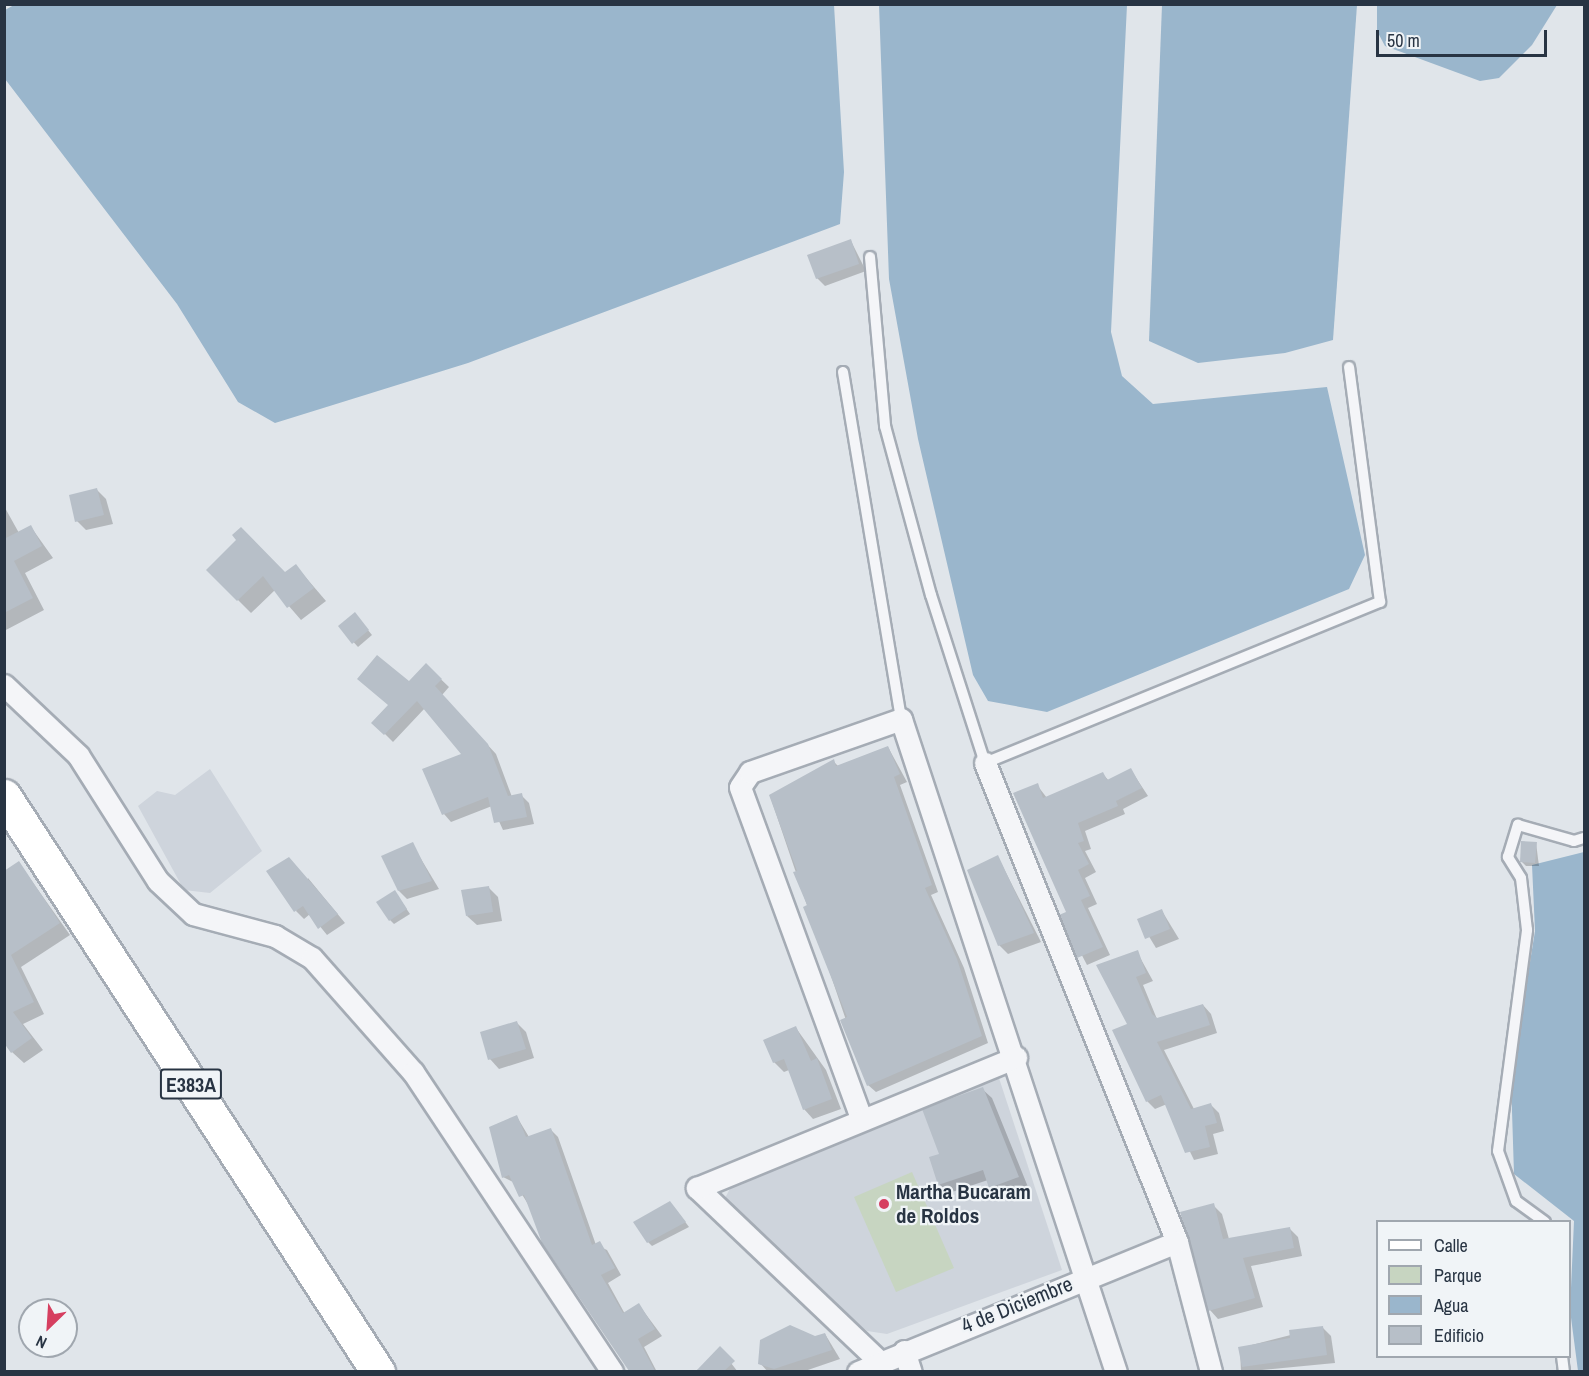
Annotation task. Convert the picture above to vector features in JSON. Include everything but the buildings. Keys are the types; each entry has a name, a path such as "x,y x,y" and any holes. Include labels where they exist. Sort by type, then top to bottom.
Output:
{"main road":[{"name":"E383A","path":"4,796 378,1371"}],"street":[{"path":"4,685 78,755 158,881 193,914 275,936 320,966 412,1072 612,1371"},
{"path":"861,1118 740,787 750,772 901,719 1016,1057 1085,1278 1177,1242"},
{"path":"985,763 1177,1242 1211,1371"},
{"path":"880,1362 697,1188 861,1118 1016,1057"},
{"name":"4 de Diciembre","path":"858,1371 1085,1278 1116,1371"},
{"path":"904,1351 911,1371"}],"lane":[{"path":"870,257 885,426 985,763 1380,602 1349,367"},
{"path":"843,372 901,719"},
{"path":"1544,1220 1516,1201 1498,1150 1527,930 1521,878 1508,857 1518,825 1574,841 1584,838"}],"shaded area":[{"path":"210,769 262,851 210,893 184,890 138,806 157,791 175,795"},
{"name":"Martha Bucaram de Roldos","path":"998,1075 1062,1270 887,1334 867,1331 729,1210 725,1198 733,1183"}],"green space":[{"path":"912,1172 954,1268 896,1292 854,1197"}],"water":[{"path":"1377,4 1557,5 1532,45 1499,78 1480,81 1385,46 1377,31"},
{"path":"14,5 834,5 844,172 840,224 468,363 275,423 238,402 177,304 5,79 5,10"},
{"path":"879,5 1127,5 1111,332 1122,376 1153,404 1327,387 1365,555 1349,589 1047,712 988,701 973,675 918,439 889,279"},
{"path":"1162,5 1357,5 1333,340 1285,353 1198,363 1149,341"},
{"path":"1584,852 1584,1371 1578,1371 1571,1318 1574,1221 1514,1174 1511,1080 1535,931 1532,865"}],"place":[{"name":"Martha Bucaram de Roldos","path":"884,1204"}]}
